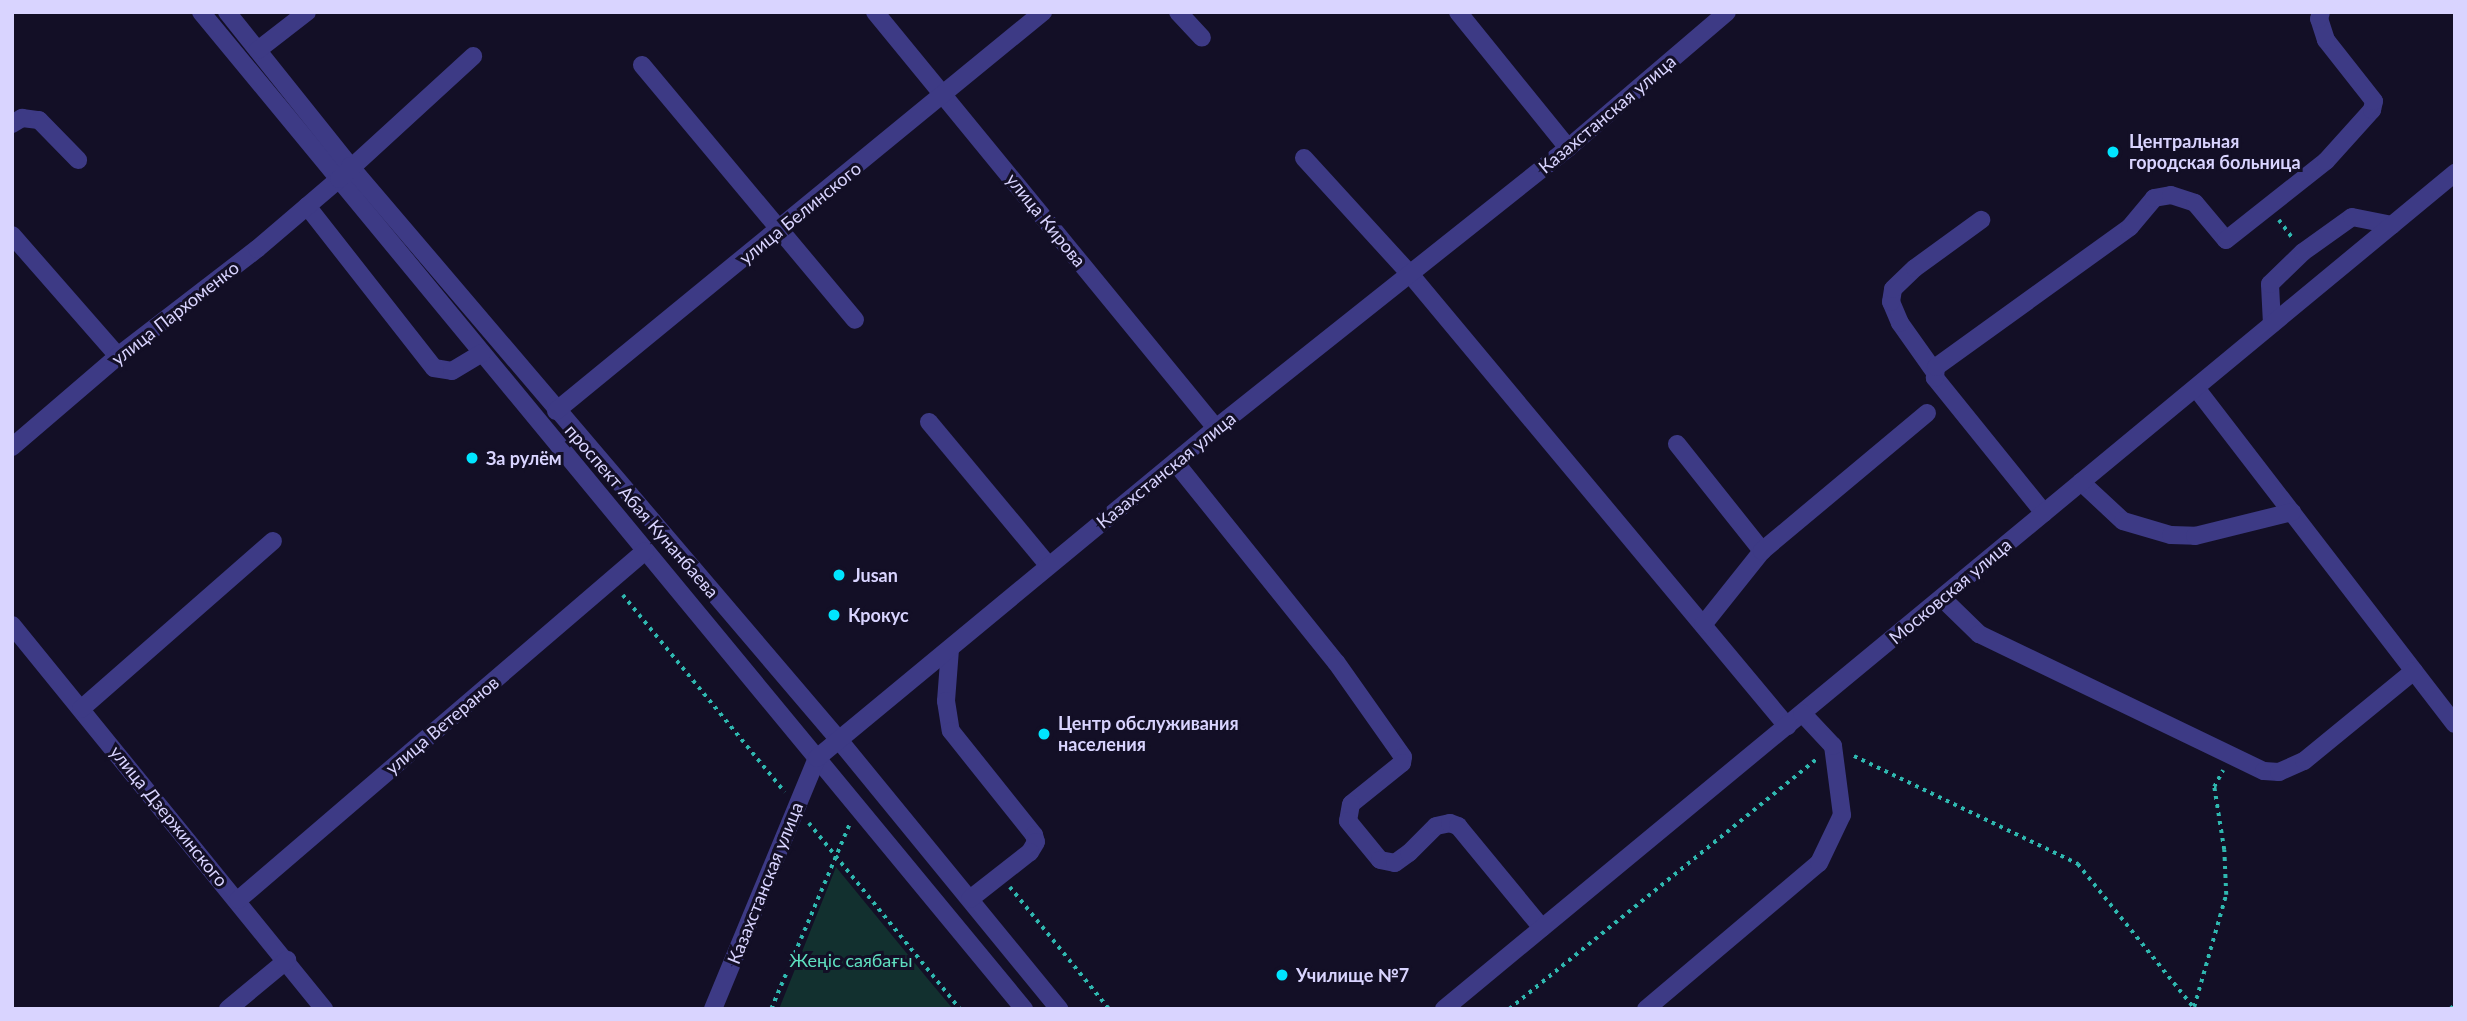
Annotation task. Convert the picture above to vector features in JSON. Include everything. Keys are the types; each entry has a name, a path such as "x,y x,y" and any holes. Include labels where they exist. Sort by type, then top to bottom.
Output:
{"street":[{"name":"проспект Абая Кунанбаева","path":"201,12 556,411 839,740 1059,1009"},
{"name":"проспект Абая Кунанбаева","path":"227,12 258,50 344,173 482,353 1024,1009"},
{"path":"258,50 307,12"},
{"name":"улица Кирова","path":"875,12 1216,428"},
{"name":"улица Белинского","path":"556,411 1043,12"},
{"path":"1178,12 1202,38"},
{"path":"1458,12 1568,148"},
{"name":"Казахстанская улица","path":"713,1009 817,758 1216,428 1568,148 1727,12"},
{"path":"1934,371 1939,364 2130,227 2154,198 2171,194 2196,203 2226,240 2270,208 2326,161 2372,110 2374,101 2326,40 2319,19 2321,12"},
{"name":"улица Пархоменко","path":"12,447 118,356 307,206 473,56"},
{"path":"642,65 855,320"},
{"path":"12,124 22,118 39,120 78,160"},
{"path":"1304,158 1410,274 1787,726"},
{"name":"Московская улица","path":"1444,1009 2455,173"},
{"path":"307,206 433,368 452,371 482,353"},
{"path":"2272,324 2270,284 2303,252 2353,217 2392,225"},
{"path":"1981,220 1914,268 1893,289 1891,303 1900,323 1934,371 1935,378 2044,513"},
{"path":"12,235 118,356"},
{"path":"2196,388 2455,724"},
{"path":"1703,625 1762,551 1927,413"},
{"path":"929,422 1049,566"},
{"path":"1677,444 1762,551"},
{"path":"1175,462 1336,662 1403,757 1402,763 1351,804 1348,821 1380,860 1395,863 1436,826 1450,823 1458,826 1542,928"},
{"path":"2081,482 2123,521 2171,535 2195,536 2292,512"},
{"path":"81,709 273,541"},
{"name":"улица Ветеранов","path":"238,900 645,551"},
{"path":"1942,598 1979,634 2264,771 2279,772 2304,761 2414,671"},
{"name":"улица Дзержинского","path":"12,625 287,960 324,1009"},
{"path":"950,649 946,701 951,732 1034,835 1033,848 970,899"},
{"path":"1646,1009 1819,863 1842,815 1833,746 1802,713"},
{"path":"228,1009 287,960"}],"path":[{"path":"2270,208 2303,252"},
{"path":"1509,1009 1833,746 2078,864 2194,1008"},
{"path":"2194,1008 2226,895 2224,850 2214,787 2232,755"},
{"path":"771,1009 857,806"},
{"path":"1000,875 1109,1009"},
{"path":"2450,1009 2455,1005"}],"green space":[{"name":"Жеңіс саябағы","path":"836,867 927,978 953,1009 779,1009"}],"place":[{"name":"Центральная городская больница","path":"2113,152"},
{"name":"За рулём","path":"472,458"},
{"name":"Jusan","path":"839,575"},
{"name":"Крокус","path":"834,615"},
{"name":"Центр обслуживания населения","path":"1044,734"},
{"name":"Училище №7","path":"1282,975"}]}
